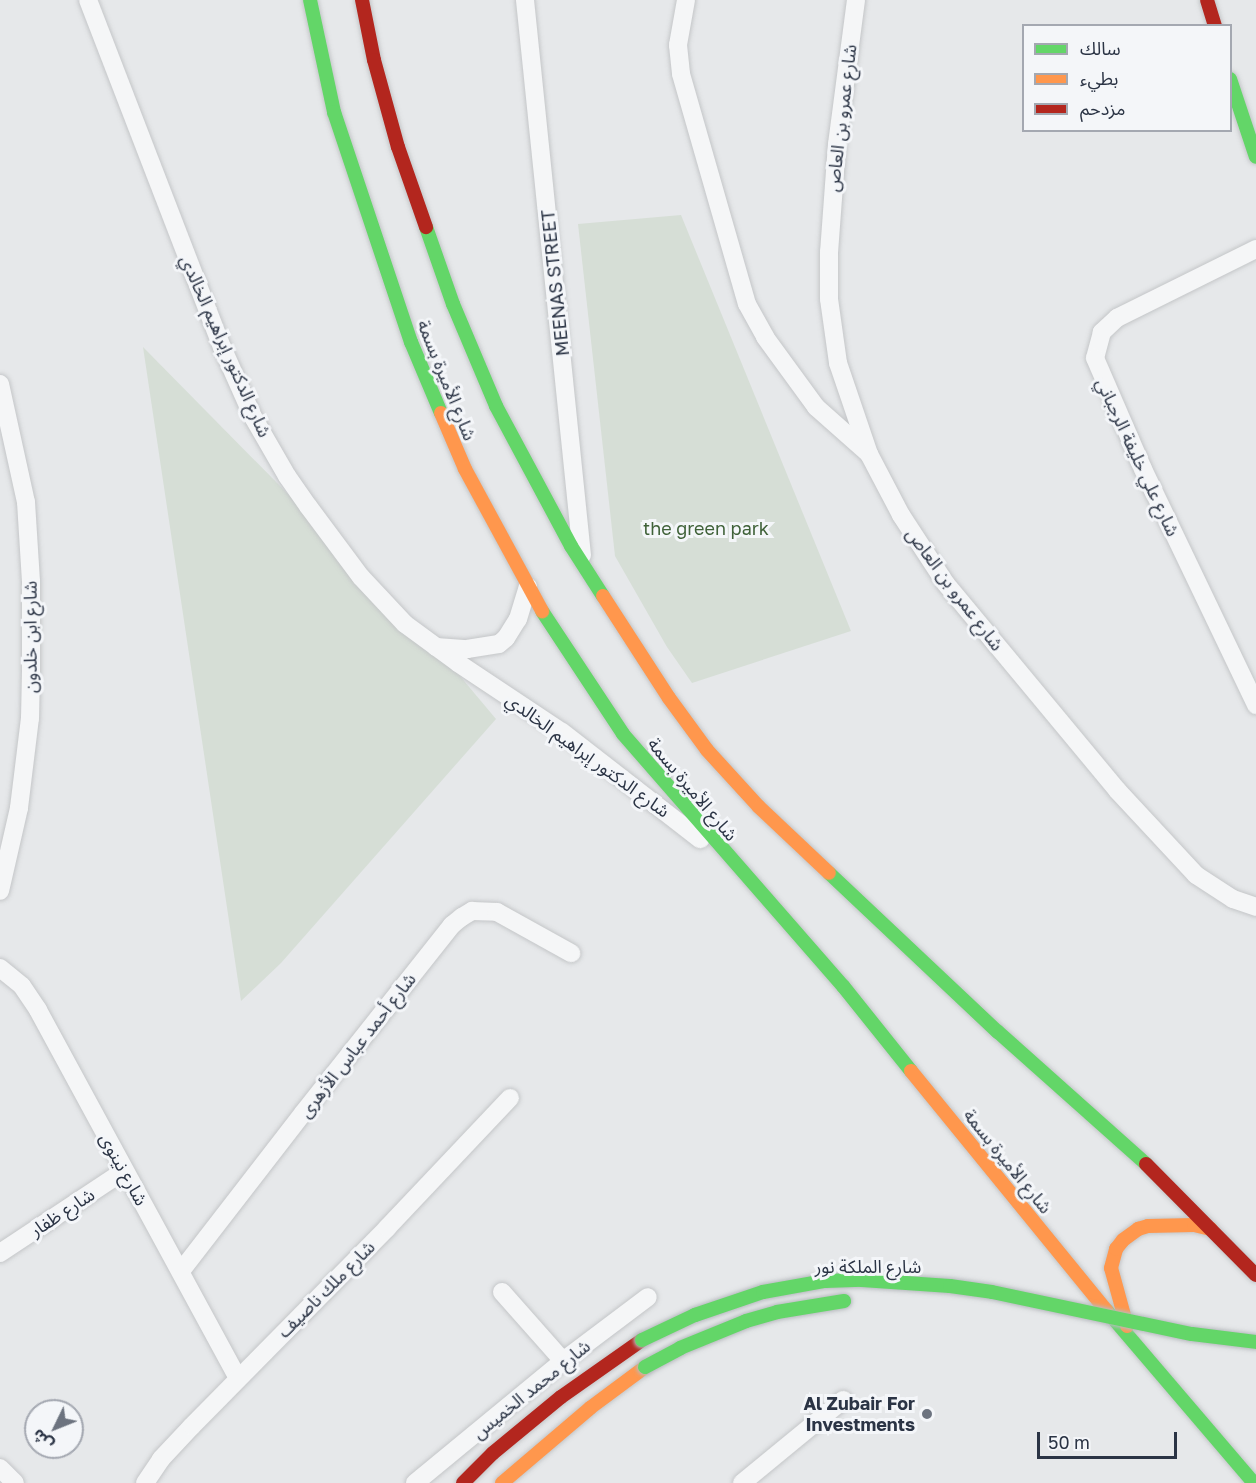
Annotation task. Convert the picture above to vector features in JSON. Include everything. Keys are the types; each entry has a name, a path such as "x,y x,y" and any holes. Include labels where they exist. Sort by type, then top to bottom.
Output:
{"main road":[{"name":"شارع الأميرة بسمة","path":"310,0 334,112 411,342 465,469 528,587 570,656 623,734 736,868 843,986 1075,1273 1254,1483"},
{"name":"شارع الأميرة بسمة","path":"362,0 388,114 453,304 496,406 539,489 583,565 669,698 732,779 903,945 1152,1170 1256,1275"},
{"path":"1207,0 1214,24"},
{"path":"1232,85 1256,157"},
{"path":"1129,1335 1112,1275 1116,1249 1129,1234 1148,1226 1194,1225 1211,1229"},
{"name":"شارع الملكة نور","path":"463,1483 493,1453 588,1376 642,1340 695,1315 763,1292 825,1281 862,1280 950,1286 992,1292 1192,1334 1256,1342"},
{"name":"شارع الملكة نور","path":"502,1483 513,1478 590,1408 645,1366 680,1348 746,1321 805,1306 855,1301"},
{"path":"1105,1334 1158,1344"},
{"path":"1205,1424 1256,1470"},
{"path":"447,1483 493,1453"}],"street":[{"name":"شارع الدكتور إبراهيم الخالدي","path":"88,0 184,252 253,417 287,476 361,577 398,618 436,647 570,738 736,868"},
{"name":"MEENAS STREET","path":"525,0 583,565"},
{"path":"686,0 678,45 680,67 747,304 769,345 816,407 842,433 869,454"},
{"name":"شارع عمرو بن العاص","path":"856,0 837,144 829,252 829,299 838,363 869,454 901,515 946,584 1117,790 1196,875 1233,899 1256,907"},
{"name":"شارع علي خليفة الرجباني","path":"1256,249 1117,318 1102,332 1095,358 1143,469 1256,705"},
{"name":"شارع ابن خلدون","path":"0,384 7,437 26,502 31,671 30,718 18,808 0,891"},
{"path":"436,647 467,649 499,644 506,638 518,619 528,587"},
{"name":"شارع أحمد عباس الأزهرى","path":"181,1271 452,925 472,911 497,912 511,917 571,953"},
{"name":"شارع نينوى","path":"0,968 22,986 38,1010 237,1378"},
{"name":"شارع ملك ناصيف","path":"145,1483 161,1459 237,1378 387,1228 510,1098"},
{"name":"شارع ظفار","path":"0,1253 124,1171"},
{"path":"502,1292 563,1362"},
{"name":"شارع محمد الخميس","path":"415,1483 563,1362 648,1297"},
{"path":"742,1483 843,1400"},
{"path":"0,1468 15,1483"}],"green space":[{"name":"the green park","path":"681,215 851,631 692,683 667,647 615,556 578,224"},
{"path":"143,347 418,626 496,719 281,963 241,1001"}],"traffic: fast":[{"path":"310,0 334,112 411,342 441,413"},
{"path":"1232,85 1256,157"},
{"path":"426,227 453,304 496,406 571,546 603,596"},
{"path":"542,611 623,734 843,986 911,1071"},
{"path":"829,873 998,1032 1146,1164"},
{"path":"642,1340 695,1315 763,1292 825,1281 862,1280 950,1286 992,1292 1192,1334 1256,1342"},
{"path":"645,1367 680,1348 746,1321 777,1312 844,1301"},
{"path":"1107,1311 1254,1483"}],"traffic: slow":[{"path":"441,413 465,469 542,611"},
{"path":"603,596 669,698 707,750 759,807 829,873"},
{"path":"911,1071 1107,1311"},
{"path":"1127,1326 1111,1268 1116,1249 1123,1240 1138,1229 1148,1226 1194,1225 1211,1229"},
{"path":"502,1483 590,1408 645,1367"}],"traffic: jam":[{"path":"362,0 374,60 398,147 426,227"},
{"path":"1207,0 1214,24"},
{"path":"1146,1164 1256,1275"},
{"path":"463,1483 493,1453 561,1397 642,1340"}],"place":[{"name":"Al Zubair For Investments","path":"927,1414"}]}
